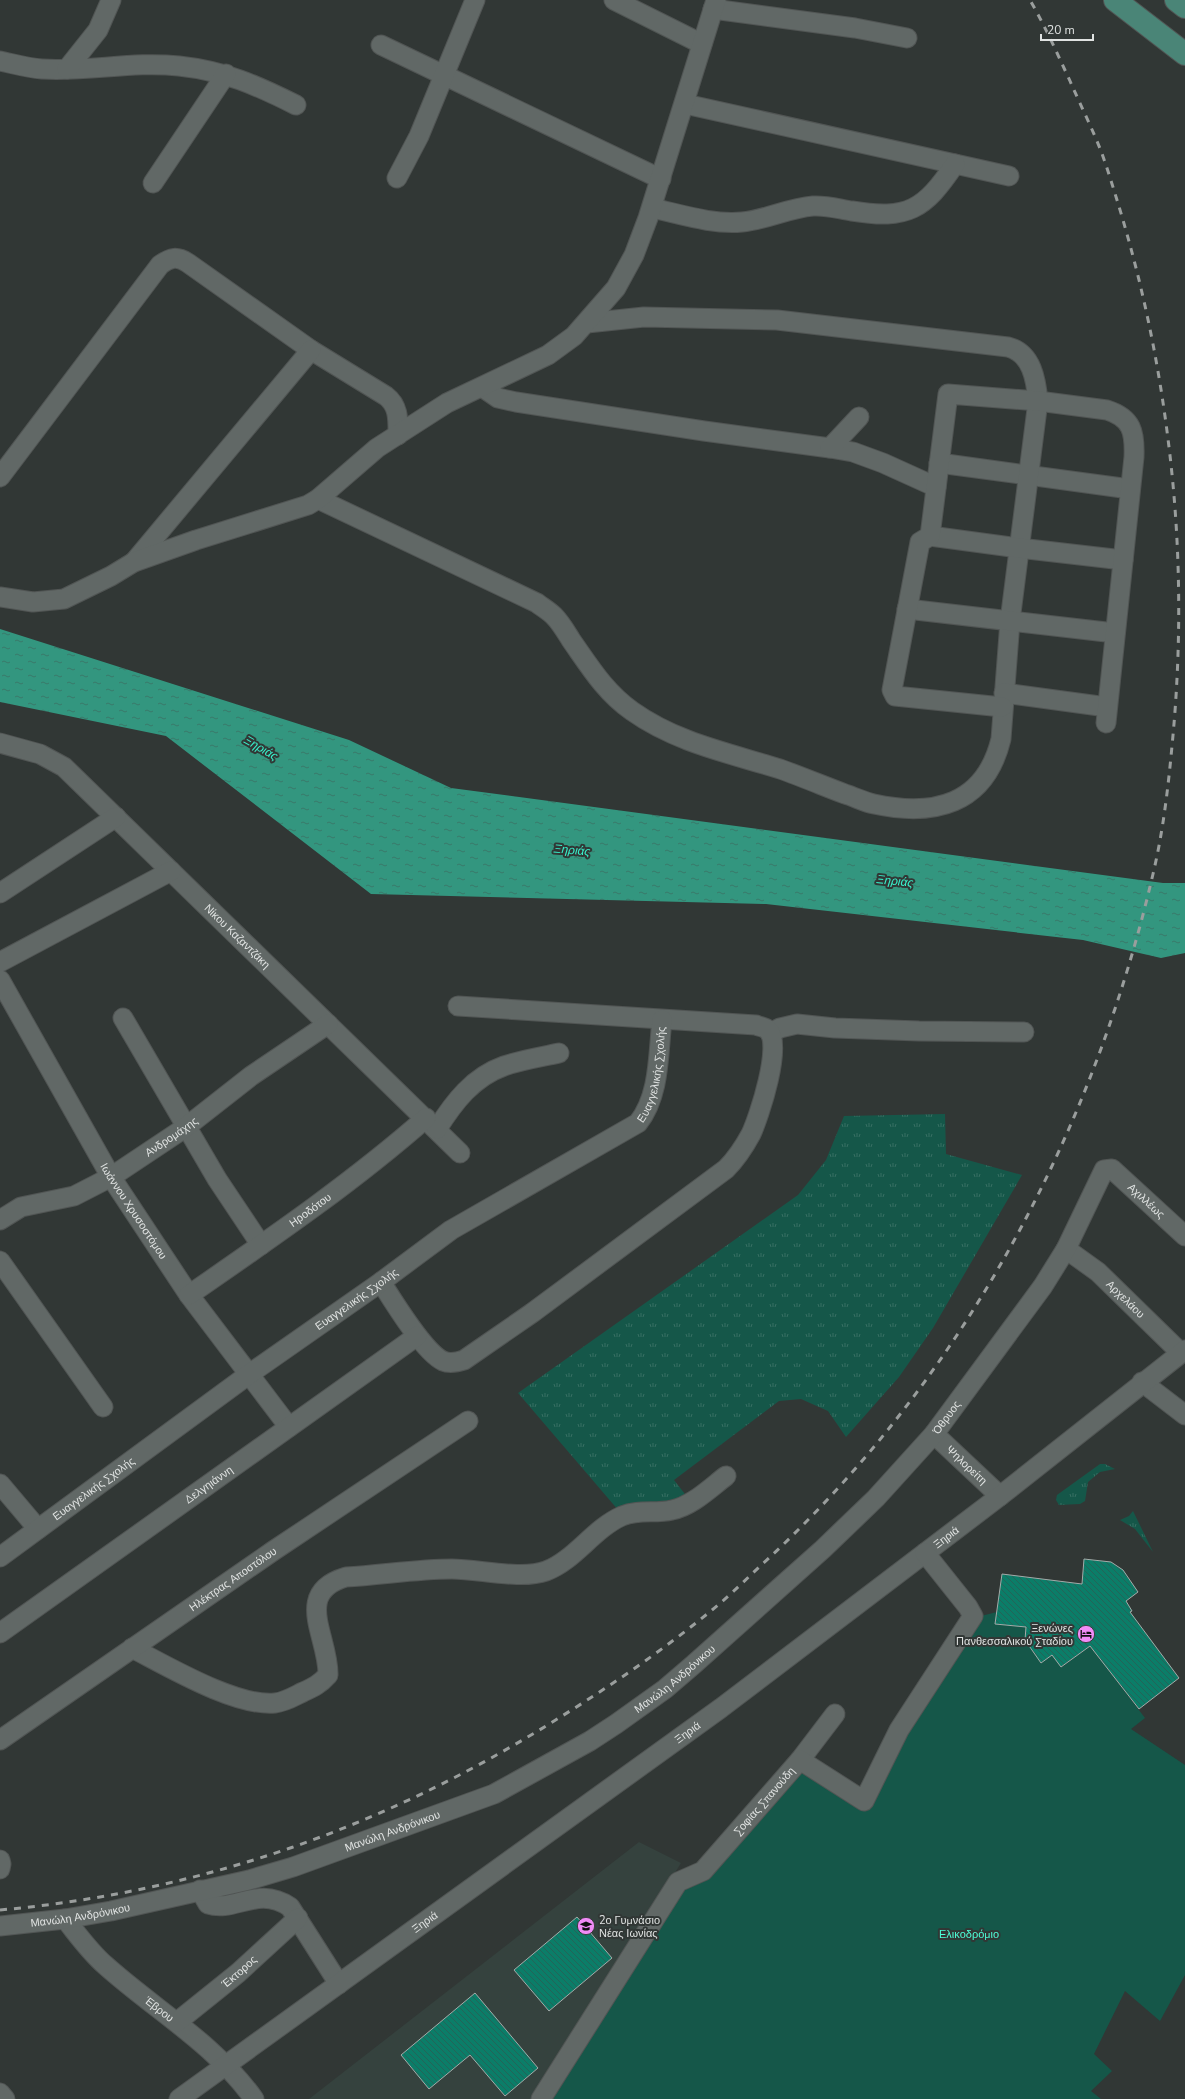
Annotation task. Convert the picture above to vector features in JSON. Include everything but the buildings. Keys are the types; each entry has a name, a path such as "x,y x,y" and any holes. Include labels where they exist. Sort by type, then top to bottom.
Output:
{"main road":[{"path":"1115,0 1185,54"},
{"path":"1176,0 1185,7"}],"street":[{"path":"67,69 98,30 111,0"},
{"path":"397,178 419,136 475,0"},
{"path":"614,0 702,44"},
{"path":"0,597 33,602 64,599 111,576 134,562 196,540 293,511 318,499 377,448 447,403 548,355 574,336 587,323 619,282 634,255 652,208 685,104 714,4 907,38"},
{"path":"381,45 661,179"},
{"path":"0,61 41,69 160,64 200,68 226,74 251,83 296,105"},
{"path":"153,184 226,74"},
{"path":"685,104 1009,176"},
{"path":"652,208 713,220 734,222 816,206 876,215 893,214 911,208 932,196 955,164"},
{"path":"0,477 160,265 170,258 180,258 188,263 311,350 391,400 398,414 398,435"},
{"path":"318,499 537,603 554,616 608,691 632,711 664,730 708,749 780,769 872,804 910,810 938,807 959,798 974,788 990,769 998,753 1001,739 1010,621 1038,401 1037,385 1030,365 1020,352 1008,347 770,320 644,317 587,323"},
{"path":"134,562 311,350"},
{"path":"482,387 498,398 516,402 853,452 936,486"},
{"path":"930,536 948,394 1038,401 1107,410 1117,413 1125,419 1135,439 1123,560 1115,633 1107,715 1003,700 895,696 892,690 920,542 930,536 1123,560"},
{"path":"830,448 859,418"},
{"path":"939,464 1130,489"},
{"path":"907,609 1115,633"},
{"name":"Νίκου Καζαντζάκη","path":"0,742 40,754 64,767 431,1123 460,1153"},
{"path":"0,893 116,817"},
{"path":"0,962 171,871"},
{"name":"Ιωάννου Χρυσοστόμου","path":"0,980 111,1177 189,1295 248,1375 289,1427"},
{"path":"381,1282 417,1336 443,1361 454,1363 464,1360 526,1318 726,1169 744,1145 756,1121 774,1051 770,1033 767,1029 756,1025 458,1006"},
{"path":"123,1018 186,1127 261,1246"},
{"name":"Ευαγγελικής Σχολής","path":"0,1557 248,1375 381,1282 451,1230 638,1123 644,1115 656,1081 662,1020"},
{"name":"Ανδρομάχης","path":"0,1220 21,1207 74,1196 111,1177 186,1127 244,1081 328,1024"},
{"path":"770,1033 780,1028 797,1024 835,1028 919,1031 1024,1032"},
{"name":"Ηροδότου","path":"189,1295 261,1246 400,1140 431,1123 460,1094 490,1073 504,1066 559,1053"},
{"name":"Αχιλλέως","path":"1107,1168 1112,1169 1185,1236"},
{"name":"Όθρυος","path":"737,1627 854,1520 934,1434 1043,1286 1066,1249 1102,1173 1107,1168"},
{"name":"Αρχελάου","path":"1066,1249 1098,1272 1183,1352"},
{"path":"0,1261 103,1407"},
{"name":"Δελγηιάννη","path":"0,1633 417,1336"},
{"name":"Ξηριά","path":"179,2099 721,1708 1000,1496 1142,1382 1183,1352"},
{"path":"1142,1382 1185,1415"},
{"name":"Ηλέκτρας Αποστόλου","path":"0,1740 132,1648 468,1421"},
{"name":"Ψηλορείτη","path":"934,1434 1000,1496"},
{"path":"132,1648 194,1678 244,1699 266,1703 287,1700 320,1685 328,1675 326,1650 316,1614 316,1602 320,1593 334,1581 346,1577 452,1569 520,1574 544,1572 554,1568 568,1558 619,1518 630,1513 672,1510 683,1507 726,1476"},
{"path":"0,1484 38,1529"},
{"name":"Σοφίας Σπανούδη","path":"541,2099 678,1882 703,1871 800,1760 864,1801 899,1730 973,1616 968,1607 925,1553"},
{"name":"Μανώλη Ανδρόνικου","path":"0,1926 65,1919 249,1880 293,1866 500,1791 590,1741 616,1724 665,1689 737,1627"},
{"path":"800,1760 836,1714"},
{"path":"200,1890 208,1904 215,1906 253,1899 270,1899 284,1903 298,1918 339,1984"},
{"name":"Έκτορος","path":"177,2022 238,1973 298,1918"},
{"name":"Έβρου","path":"65,1919 105,1965 177,2022 227,2065 254,2099"},
{"path":"0,2093 5,2099"}],"shaded area":[{"name":"2ο Γυμνάσιο Νέας Ιωνίας","path":"639,1842 681,1863 533,2099 309,2099"}],"green space":[{"path":"945,1114 946,1154 1022,1175 933,1328 899,1377 846,1437 828,1411 801,1399 779,1401 674,1480 688,1498 619,1511 518,1393 798,1195 826,1160 844,1116"},
{"path":"1100,1464 1105,1464 1115,1469 1100,1472 1088,1482 1085,1501 1080,1504 1059,1505 1056,1500 1057,1495"},
{"path":"1133,1511 1153,1552 1135,1529 1120,1520 1129,1516"},
{"name":"Ελικοδρόμιο","path":"997,1612 995,1624 1026,1627 1025,1640 1041,1663 1052,1655 1062,1667 1090,1646 1145,1718 1131,1729 1185,1765 1185,1975 1160,2021 1125,1991 1094,2054 1112,2071 1091,2091 1101,2099 547,2099 681,1885 801,1765 867,1805 916,1720 981,1616"}],"water":[{"name":"Ξηριάς","path":"0,629 349,740 451,788 1163,883 1185,883 1185,953 1161,958 1083,940 766,904 371,894 166,736 0,702"}],"railway":[{"path":"0,1910 75,1901 147,1888 219,1870 289,1848 357,1823 424,1793 490,1759 595,1695 655,1654 719,1604 769,1558 839,1487 903,1411 960,1330 1012,1245 1057,1156 1095,1065 1127,970 1157,858 1162,826 1169,778 1175,708 1179,631 1176,516 1164,409 1148,318 1126,229 1101,151 1056,50 1030,0"}],"place":[{"name":"Ξενώνες Πανθεσσαλικού Σταδίου","path":"1086,1634"},
{"name":"2ο Γυμνάσιο Νέας Ιωνίας","path":"586,1926"}]}
